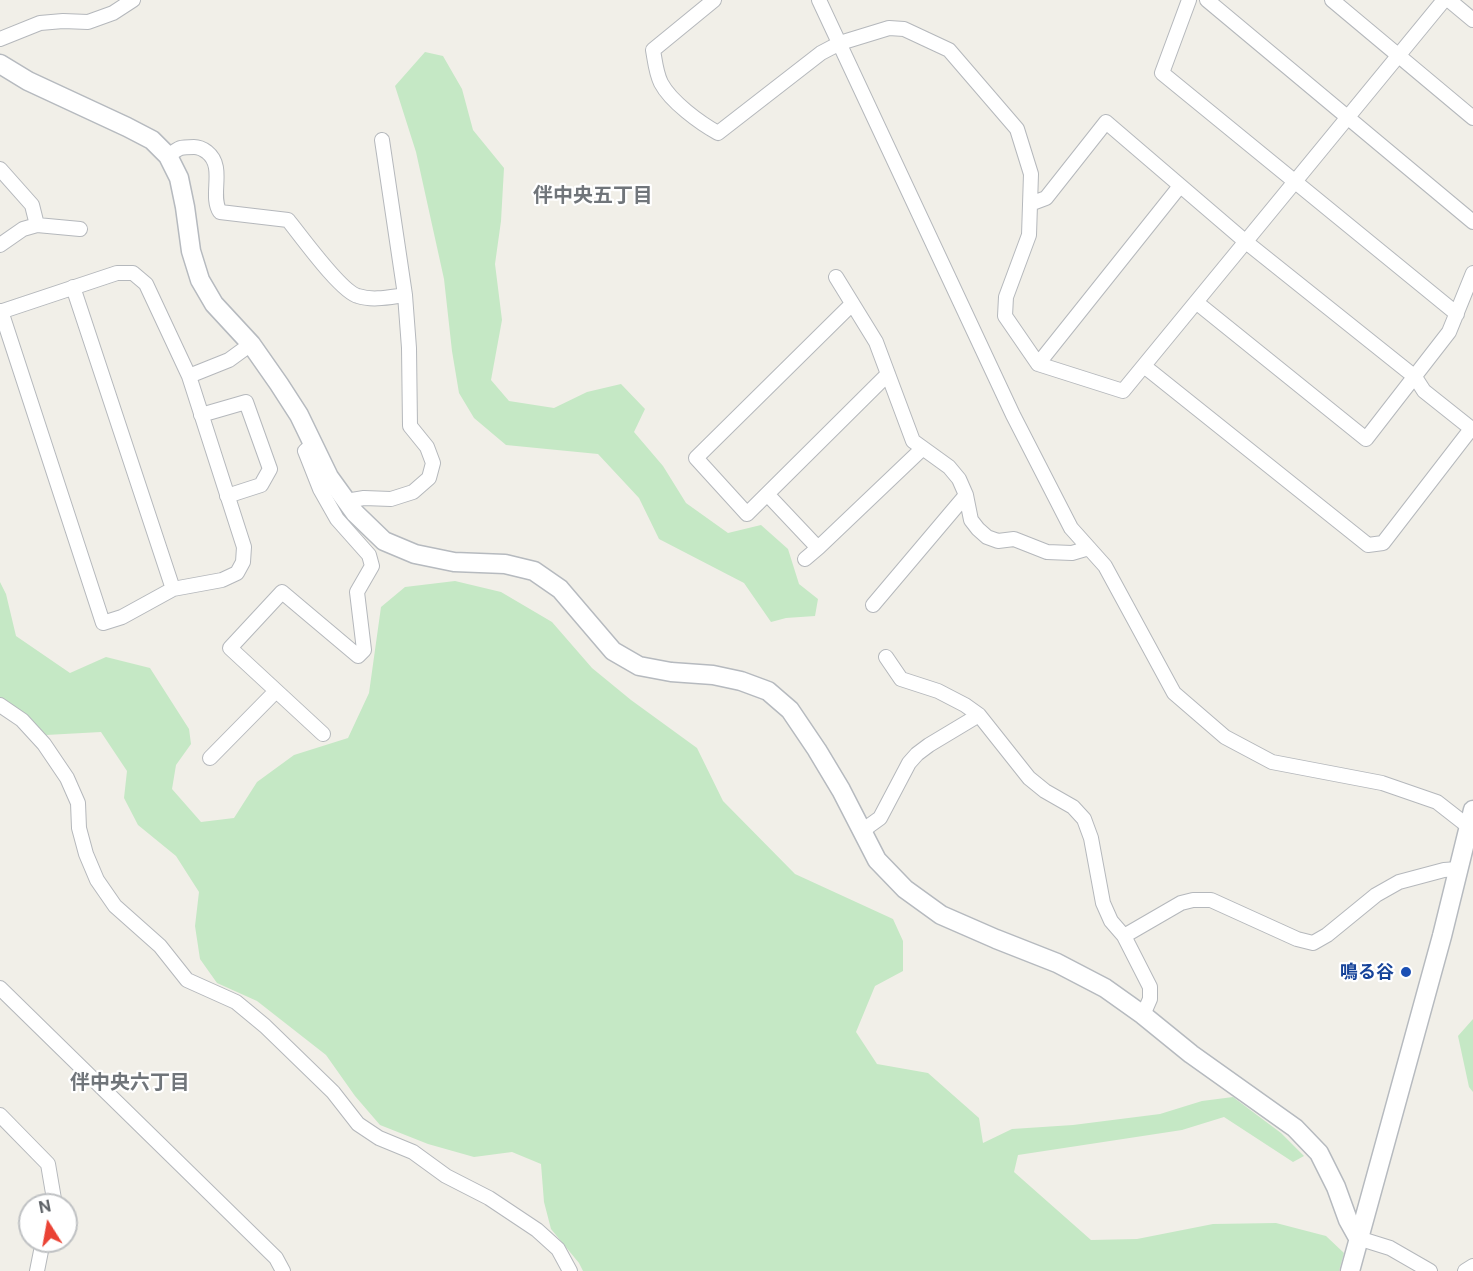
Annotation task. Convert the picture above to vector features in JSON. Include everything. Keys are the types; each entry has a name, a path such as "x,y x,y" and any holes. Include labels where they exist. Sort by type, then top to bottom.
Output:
{"street":[{"path":"0,39 40,23 88,22 113,13 133,0"},
{"path":"714,0 653,50 660,81 670,96 704,125 718,133 821,53 840,42 889,28 904,29 950,50 1017,129 1031,174 1029,235 1006,297 1005,316 1038,364 1123,391 1444,0"},
{"path":"819,0 1013,415 1071,528 1105,566 1174,693 1225,737 1272,762 1382,783 1437,802 1471,818 1464,858 1350,1271"},
{"path":"1189,0 1162,73 1457,314"},
{"path":"1207,0 1473,222"},
{"path":"1332,0 1473,118"},
{"path":"1449,0 1473,20"},
{"path":"0,64 28,81 127,126 152,140 168,156 179,178 191,251 200,280 214,304 251,344 299,415 329,477 355,513 384,541 415,554 453,562 505,564 534,571 560,589 614,651 639,666 671,672 713,675 741,681 768,691 790,710 841,790 878,860 905,889 941,915 1057,963 1105,988 1143,1015 1191,1054 1303,1136 1319,1153 1358,1238 1390,1248 1430,1271"},
{"path":"1030,204 1046,198 1106,122 1246,242 1415,376 1424,391 1472,429 1383,543 1368,546 1144,366"},
{"path":"346,501 364,498 391,499 413,492 429,478 433,463 427,447 410,426 409,348 405,295 382,140"},
{"path":"168,156 180,147 199,147 210,154 216,166 216,206 220,212 288,220 342,287 357,296 378,298 405,295"},
{"path":"0,170 32,205 37,225"},
{"path":"1038,364 1180,186"},
{"path":"0,245 23,229 37,225 80,229"},
{"path":"117,273 133,273 146,284 189,376 244,547 243,562 237,573 222,580 173,589 122,617 103,623 0,312 117,273"},
{"path":"1196,303 1366,439 1449,332 1473,273"},
{"path":"836,277 876,342 913,441 949,467 959,479 966,495 971,520 978,529 987,537 998,542 1014,539 1047,552 1072,552 1089,548"},
{"path":"73,287 173,589"},
{"path":"852,304 696,458 747,514 888,374"},
{"path":"189,376 229,360 251,344"},
{"path":"201,415 246,402 270,469 261,485 227,496"},
{"path":"313,444 305,451 320,489 337,519 369,555 372,566 357,591 364,650 358,656 282,591 230,648 323,734"},
{"path":"805,559 923,448"},
{"path":"767,494 818,548"},
{"path":"873,605 966,495"},
{"path":"886,657 902,679 938,692 965,705 979,715 1029,778 1045,791 1073,807 1084,819 1091,838 1103,903 1111,921 1124,936 1150,987 1150,999 1143,1015"},
{"path":"210,758 276,691"},
{"path":"0,705 22,720 44,744 67,778 78,803 79,828 86,854 97,880 115,906 160,946 187,980 236,1002 265,1026 333,1092 358,1124 379,1138 413,1152 446,1176 489,1198 537,1230 558,1249 570,1271"},
{"path":"862,831 880,818 909,763 917,754 979,715"},
{"path":"1124,936 1181,903 1211,900 1297,939 1313,943 1327,936 1376,895 1399,882 1444,870 1464,858"},
{"path":"0,988 268,1250 276,1258 283,1271"},
{"path":"0,1115 48,1164 53,1193"},
{"path":"37,1271 41,1253"},
{"path":"1465,1271 1473,1266"}],"green space":[{"path":"425,52 443,56 462,89 473,130 504,168 501,221 495,264 502,320 491,380 509,401 554,408 587,392 621,384 645,409 634,432 663,466 686,503 728,533 761,525 788,549 799,584 818,599 815,616 786,618 771,622 744,583 659,539 639,498 598,454 506,445 474,418 459,393 444,279 416,152 395,86"},
{"path":"455,581 501,592 552,622 592,668 631,700 697,748 723,801 795,874 893,919 903,941 903,971 875,986 856,1032 877,1064 928,1073 979,1118 983,1143 1012,1129 1073,1125 1160,1114 1202,1101 1233,1097 1281,1133 1304,1156 1293,1162 1224,1117 1182,1130 1018,1155 1014,1172 1091,1240 1137,1239 1213,1224 1276,1223 1326,1236 1344,1253 1339,1271 583,1271 551,1229 544,1202 541,1164 512,1152 474,1157 428,1144 380,1125 355,1096 326,1055 257,1001 217,983 200,959 195,926 199,892 176,856 138,825 124,798 127,771 101,732 46,735 30,720 0,699 0,582 6,594 16,636 70,673 106,657 150,668 189,729 191,744 176,765 172,789 201,822 234,818 257,782 294,755 348,738 369,693 381,607 405,587"},
{"path":"1473,1019 1473,1092 1469,1087 1458,1036"}],"place":[{"name":"鳴る谷","path":"1406,972"}],"district":[{"name":"伴中央五丁目","path":"593,196"},
{"name":"伴中央六丁目","path":"130,1083"}]}
